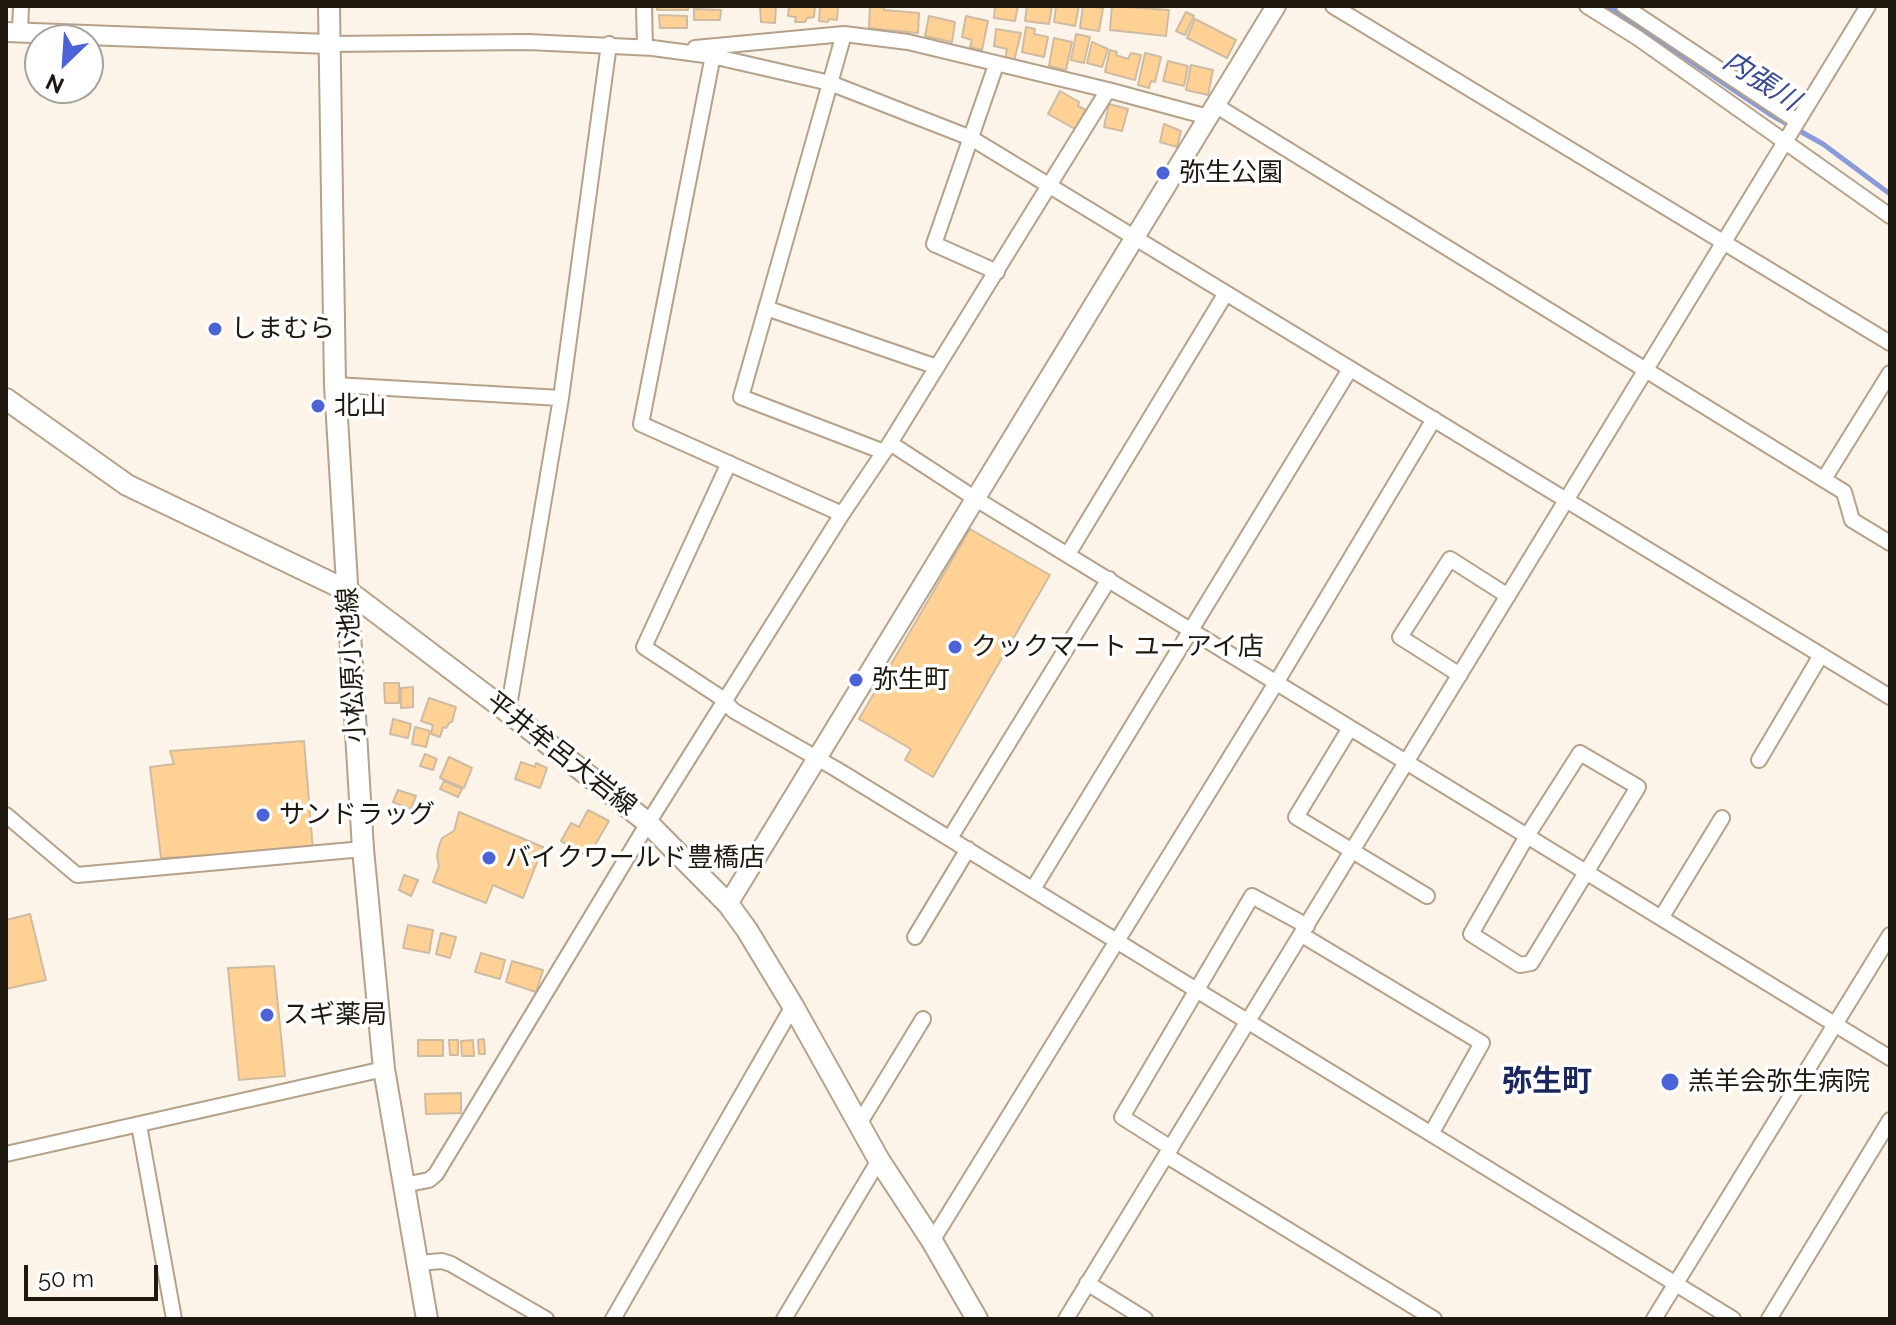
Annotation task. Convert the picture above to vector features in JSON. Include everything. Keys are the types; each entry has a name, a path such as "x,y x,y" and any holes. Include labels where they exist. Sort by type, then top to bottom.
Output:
{"main road":[{"name":"小松原小池線","path":"329,6 335,385 363,849 384,1069 427,1319"},
{"name":"平井牟呂大岩線","path":"6,399 127,485 348,591 648,823 728,904 793,1006 879,1160 932,1241 977,1319"}],"street":[{"path":"21,6 13,32 329,44 528,42 713,51 844,34 908,42 996,65 1212,111 1647,368 1824,479 1844,492 1852,520 1890,543"},
{"path":"644,6 645,47"},
{"path":"728,904 1276,6"},
{"path":"1333,6 1890,343"},
{"path":"1587,6 1638,38 1890,216"},
{"path":"1624,6 1797,122"},
{"path":"1066,1319 1868,6"},
{"path":"844,34 741,397 887,447 1068,554 1890,1058"},
{"path":"508,712 561,398 609,44"},
{"path":"713,51 830,83 971,138 1890,697"},
{"path":"713,51 641,424 842,514"},
{"path":"996,65 934,244 997,272"},
{"path":"403,1185 429,1180 436,1174 648,823 997,272 1108,90"},
{"path":"1068,554 1226,293"},
{"path":"766,308 937,367"},
{"path":"1033,889 1350,369"},
{"path":"1824,479 1890,373"},
{"path":"335,385 561,398"},
{"path":"932,1241 1276,683 1434,419"},
{"path":"729,463 644,647 720,697 734,711 950,838 1733,1319"},
{"path":"1460,675 1400,637 1450,559 1508,596"},
{"path":"950,838 1109,579"},
{"path":"1759,760 1821,655"},
{"path":"1350,728 1296,817 1427,896"},
{"path":"1580,753 1638,787 1586,873 1531,963 1520,965 1471,934 1527,836 1580,753"},
{"path":"6,815 77,875 363,849"},
{"path":"1661,918 1722,818"},
{"path":"915,937 968,849"},
{"path":"1431,1134 1482,1043 1252,896 1122,1117 1169,1152 1434,1319"},
{"path":"1654,1319 1890,935"},
{"path":"613,1319 793,1006"},
{"path":"859,1124 923,1019"},
{"path":"6,1154 384,1069"},
{"path":"1769,1319 1890,1120"},
{"path":"139,1125 174,1319"},
{"path":"784,1319 879,1160"},
{"path":"418,1263 442,1261 451,1264 546,1319"},
{"path":"1087,1283 1145,1319"}],"building":[{"path":"657,6 688,6 688,10 657,10"},
{"path":"760,6 776,6 775,23 761,22"},
{"path":"789,6 815,6 814,17 807,18 805,22 795,22 796,17 788,16"},
{"path":"820,6 838,6 837,20 819,21"},
{"path":"870,6 919,13 918,33 869,28"},
{"path":"995,6 1018,6 1015,21 994,18"},
{"path":"1027,6 1052,6 1049,24 1025,21"},
{"path":"1056,6 1079,6 1075,26 1054,22"},
{"path":"1083,6 1103,8 1099,31 1080,28"},
{"path":"1112,6 1169,10 1166,36 1110,30"},
{"path":"694,9 721,10 720,20 694,20"},
{"path":"1186,12 1194,16 1185,35 1176,31"},
{"path":"659,15 687,16 687,28 660,28"},
{"path":"929,16 955,22 952,42 925,36"},
{"path":"966,16 988,21 982,50 970,47 972,40 962,37"},
{"path":"1195,19 1236,40 1227,58 1187,38"},
{"path":"1026,27 1035,29 1034,34 1048,37 1044,57 1022,52"},
{"path":"996,29 1021,33 1014,61 1005,60 1007,49 994,46"},
{"path":"1076,34 1090,37 1084,63 1071,60"},
{"path":"1054,38 1072,42 1066,70 1049,66"},
{"path":"1092,42 1108,49 1102,67 1087,63"},
{"path":"1110,50 1128,59 1131,53 1141,55 1135,80 1105,72"},
{"path":"1145,53 1161,57 1155,82 1151,81 1149,88 1138,85"},
{"path":"1168,61 1188,66 1184,86 1163,81"},
{"path":"1191,65 1213,70 1208,95 1186,90"},
{"path":"1060,91 1086,110 1075,129 1048,114"},
{"path":"1109,104 1128,109 1122,131 1104,127"},
{"path":"1164,124 1181,131 1177,147 1160,142"},
{"name":"クックマート ユーアイ店","path":"970,529 1050,575 933,777 905,760 911,749 859,719"},
{"path":"384,683 399,683 399,703 385,703"},
{"path":"413,687 413,707 401,708 401,688"},
{"path":"429,698 456,707 452,722 443,727 440,737 431,734 433,725 421,721"},
{"path":"393,719 411,724 408,738 390,734"},
{"path":"415,727 430,731 426,747 412,744"},
{"path":"304,741 313,850 161,858 150,767 174,764 170,751"},
{"path":"425,754 437,759 433,770 420,766"},
{"path":"449,757 472,768 464,788 440,778"},
{"path":"521,762 547,768 540,788 515,779"},
{"path":"444,781 462,789 458,797 440,789"},
{"path":"398,790 416,796 411,809 393,802"},
{"path":"588,810 609,821 588,857 561,841 571,823 579,827"},
{"path":"459,812 543,847 523,898 493,885 486,903 433,882 439,866 439,846 442,838 454,831"},
{"path":"404,875 418,880 411,896 399,890"},
{"path":"30,914 46,980 6,989 6,920"},
{"path":"408,925 433,930 429,953 403,948"},
{"path":"441,933 456,937 450,958 436,954"},
{"path":"481,953 505,960 500,979 475,972"},
{"path":"512,961 543,970 536,992 506,982"},
{"path":"274,966 285,1076 239,1080 228,968"},
{"path":"484,1039 485,1054 479,1054 478,1040"},
{"path":"418,1040 443,1040 443,1056 418,1056"},
{"path":"449,1040 458,1040 458,1055 450,1055"},
{"path":"473,1040 474,1056 462,1056 461,1041"},
{"path":"461,1093 461,1113 426,1114 425,1094"}],"waterway":[{"name":"内張川","path":"1608,6 1771,115 1823,144 1890,194"}],"place":[{"name":"弥生公園","path":"1163,173"},
{"name":"しまむら","path":"215,329"},
{"name":"北山","path":"318,406"},
{"name":"クックマート ユーアイ店","path":"955,647"},
{"name":"弥生町","path":"856,680"},
{"name":"サンドラッグ","path":"263,815"},
{"name":"バイクワールド豊橋店","path":"489,858"},
{"name":"スギ薬局","path":"267,1015"},
{"name":"羔羊会弥生病院","path":"1670,1082"}],"district":[{"name":"弥生町","path":"1547,1082"}]}
